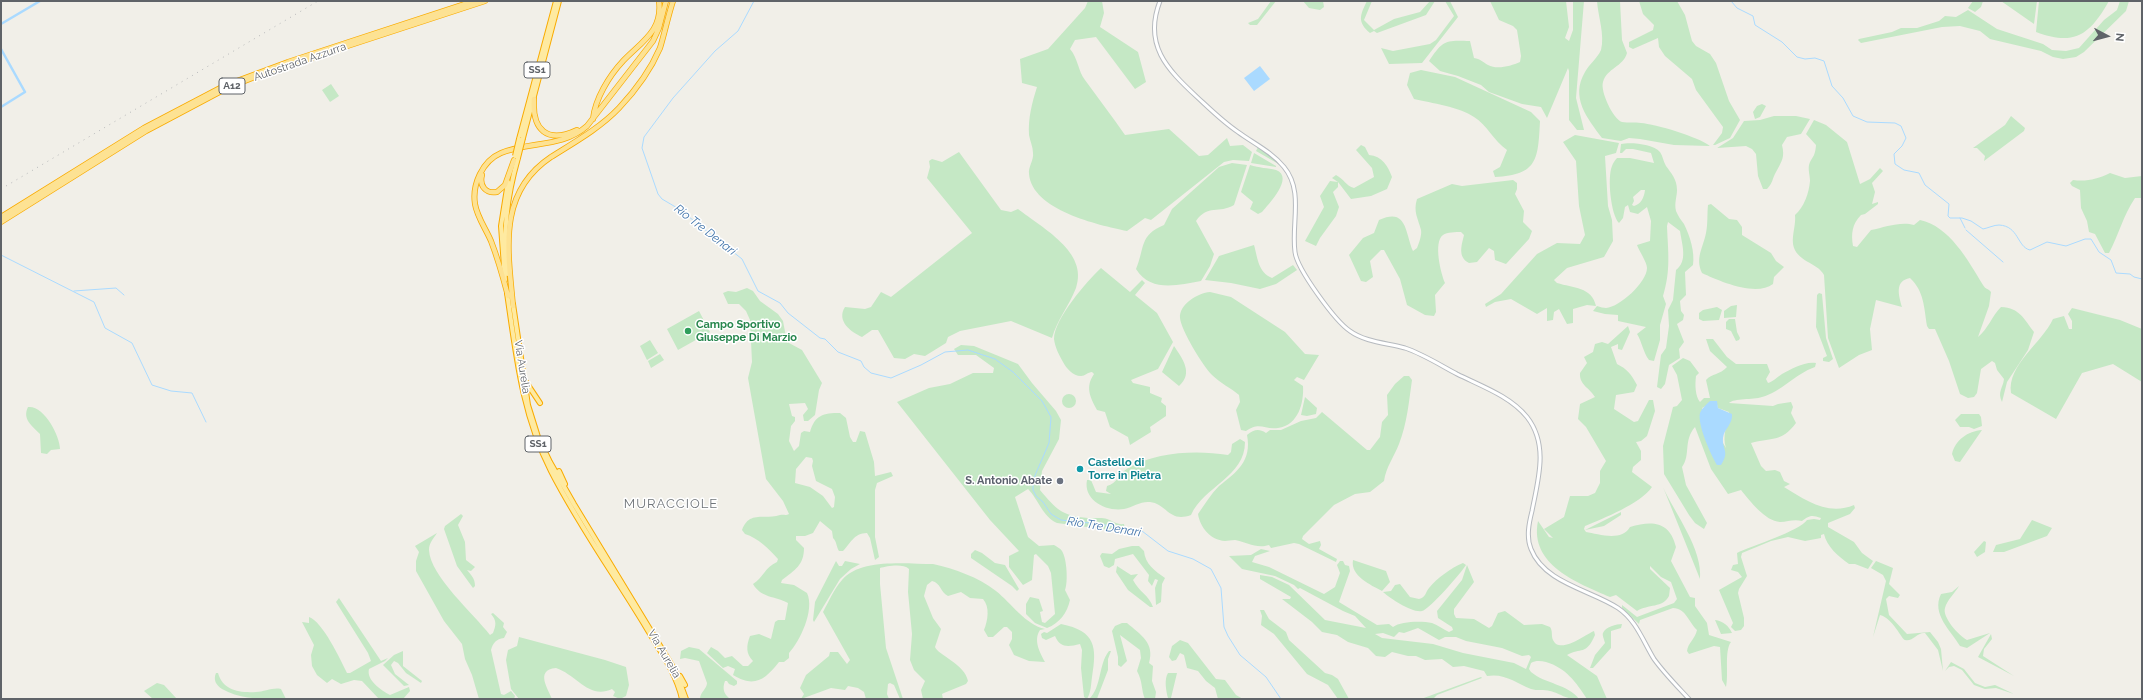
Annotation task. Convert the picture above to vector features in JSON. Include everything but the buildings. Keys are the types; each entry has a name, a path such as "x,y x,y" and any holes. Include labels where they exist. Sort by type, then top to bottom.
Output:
{"highway":[{"path":"447,10 467,1"},
{"name":"Autostrada Azzurra","path":"1,217 144,128 226,85 288,62 474,1"},
{"name":"Autostrada Azzurra","path":"1,222 146,131 227,88 271,71 485,1"},
{"name":"Via Aurelia","path":"521,139 556,1"},
{"name":"Via Aurelia","path":"559,1 534,99 505,193 501,226 502,252 523,395 540,447 570,504 657,646 676,680 682,699"},
{"path":"534,99 534,120 540,129 548,134 558,136 568,134 593,119 601,95 614,72 653,32 659,17 660,1"},
{"path":"508,296 498,259 476,207 475,192 480,174 490,160 499,154 566,139 584,129 653,41 666,1"},
{"path":"513,306 508,238 510,219 517,196 527,179 537,167 605,122 624,102 652,65 662,42 673,1"},
{"path":"515,158 502,188 495,193 485,189 481,183 482,175 488,166 499,157 566,142 605,122"},
{"name":"Via Aurelia","path":"515,158 507,198 504,232 505,254 528,405 538,437 550,462 574,504 676,672 686,699"},
{"path":"521,366 529,388 540,403"},
{"path":"540,447 546,468"},
{"path":"559,471 574,504"},
{"path":"634,603 643,614 685,685"},
{"path":"644,631 657,646"}],"main road":[{"path":"1160,1 1155,17 1155,35 1157,48 1167,66 1228,124 1272,155 1288,172 1295,198 1295,254 1305,276 1341,323 1352,333 1419,354 1506,399 1526,416 1536,433 1540,453 1539,472 1529,531 1530,545 1534,556 1546,569 1560,579 1615,606 1624,612 1636,626 1659,664 1689,699"}],"green space":[{"path":"1088,1 1102,1 1104,13 1100,27 1138,52 1146,82 1135,89 1096,37 1075,40 1070,49 1075,56 1081,73 1125,135 1169,129 1199,156 1208,155 1227,138 1230,146 1243,145 1252,152 1249,161 1233,160 1224,162 1151,220 1145,218 1127,231 1084,220 1068,214 1054,206 1042,197 1033,187 1029,174 1029,169 1033,158 1033,148 1029,135 1029,123 1037,87 1022,83 1020,59 1048,49 1085,8"},
{"path":"1271,1 1276,1 1257,25 1250,25 1248,23 1258,19"},
{"path":"1303,1 1323,1 1324,7 1320,10 1309,8"},
{"path":"1367,1 1372,1 1364,20 1374,30 1394,19 1420,12 1430,1 1435,1 1426,15 1377,33 1374,31 1370,33 1361,22 1361,14"},
{"path":"1445,1 1450,1 1458,17 1422,63 1389,64 1381,48 1393,51 1430,44 1436,40 1454,16"},
{"path":"1490,1 1566,1 1569,27 1565,38 1569,41 1573,30 1573,1 1584,1 1576,98 1584,130 1577,130 1569,120 1568,68 1547,118 1541,107 1522,104 1489,92 1481,85 1440,71 1429,61 1438,49 1445,43 1450,41 1470,41 1474,58 1488,65 1504,67 1520,62 1521,56 1517,30 1513,26 1499,20"},
{"path":"1597,1 1620,1 1622,40 1627,53 1625,58 1605,77 1603,82 1603,92 1605,98 1618,120 1622,122 1648,124 1666,128 1697,139 1710,146 1674,145 1629,138 1621,141 1602,138 1582,107 1579,90 1585,72 1601,50 1602,32"},
{"path":"1639,1 1677,1 1685,15 1692,41 1696,46 1710,54 1716,63 1729,101 1740,120 1730,138 1713,145 1722,133 1723,127 1696,90 1692,79 1665,56 1659,47 1658,38 1633,49 1629,47 1629,42 1653,30 1654,25 1643,14"},
{"path":"1973,1 1983,1 1981,7 1975,12 1968,8"},
{"path":"2001,1 2037,1 2034,24"},
{"path":"2039,1 2109,1 2102,13 2087,30 2071,38 2061,38 2036,32"},
{"path":"2120,1 2129,1 2126,11 2084,52 2076,57 2063,59 2053,57 2041,51 1990,39 1980,31 1960,26 1942,27 1861,43 1858,40 1892,32 1901,28 1917,28 1939,21 1945,16 1956,17 1968,10 1997,29 2043,44 2052,50 2066,51 2079,48 2104,20 2117,10"},
{"path":"1421,70 1455,77 1531,112 1540,121 1536,155 1528,168 1520,173 1509,176 1495,177 1493,171 1500,167 1507,150 1479,120 1461,111 1414,99 1407,85 1410,73"},
{"path":"331,84 339,96 330,102 322,90"},
{"path":"1762,104 1766,106 1760,117 1755,119 1753,112 1757,106"},
{"path":"1774,116 1796,116 1810,119 1801,134 1787,137 1782,145 1783,156 1781,162 1770,185 1767,189 1763,189 1758,176 1756,154 1752,149 1746,146 1717,148 1733,138 1744,121 1760,120"},
{"path":"2011,116 2025,128 2024,131 1984,161 1985,156 1977,148 1973,148 2005,125"},
{"path":"1814,120 1826,125 1847,142 1860,184 1870,179 1880,168 1883,171 1872,183 1875,192 1872,204 1878,202 1878,204 1858,218 1852,233 1853,246 1857,247 1871,230 1898,224 1914,225 1920,220 1930,223 1940,229 1957,245 1984,287 1991,292 1989,306 1978,337 1985,330 2001,307 2013,310 2021,315 2034,332 2028,350 2007,382 2002,402 2000,393 2004,379 1997,370 1995,363 1992,361 1981,369 1977,393 1974,397 1968,398 1960,394 1949,361 1935,329 1929,329 1927,326 1921,294 1915,283 1910,278 1902,282 1900,286 1899,294 1902,307 1876,300 1870,329 1872,350 1859,355 1839,368 1828,338 1824,275 1817,267 1798,255 1793,244 1795,215 1803,204 1807,195 1810,181 1809,165 1816,149 1816,145 1806,134"},
{"path":"1575,135 1619,143 1616,153 1605,156 1608,206 1612,220 1613,241 1604,257 1567,268 1554,280 1557,283 1575,287 1586,292 1594,300 1596,306 1587,305 1573,309 1573,323 1567,324 1559,309 1554,312 1553,320 1547,321 1547,308 1537,314 1511,299 1495,302 1486,307 1485,304 1501,294 1537,254 1557,243 1580,244 1585,235 1579,206 1576,161 1563,142"},
{"path":"1630,143 1647,145 1657,149 1660,152 1676,183 1677,190 1675,208 1684,224 1693,249 1693,265 1685,272 1686,295 1680,301 1681,311 1684,315 1683,320 1677,324 1684,342 1679,349 1680,358 1669,365 1665,384 1661,389 1657,387 1661,355 1666,348 1669,326 1668,310 1673,300 1676,270 1680,266 1683,257 1680,231 1668,222 1668,269 1666,287 1663,296 1666,304 1660,325 1660,340 1654,361 1649,360 1647,357 1637,334 1646,327 1618,321 1618,315 1593,311 1597,306 1606,308 1612,307 1625,299 1638,287 1646,274 1646,263 1637,245 1650,241 1651,221 1647,207 1638,214 1630,212 1628,205 1625,207 1623,218 1619,223 1616,219 1612,205 1610,179 1612,166 1617,158 1630,158 1654,163 1651,153 1626,149 1620,153 1621,144","holes":["1641,190 1645,190 1643,198 1640,202 1634,206 1632,205 1634,201 1633,197"]},
{"path":"1361,145 1365,147 1369,155 1378,157 1384,162 1392,177 1387,189 1371,196 1351,199 1338,182 1332,178 1336,175 1349,186 1354,188 1374,177 1372,168 1356,150"},
{"path":"1258,147 1273,156 1282,166 1256,151"},
{"path":"959,152 1001,210 1011,212 1018,209 1061,242 1070,252 1076,263 1078,275 1076,288 1052,338 1011,321 960,331 948,337 946,343 925,356 914,354 905,359 894,358 878,330 872,330 862,337 858,335 846,325 842,317 843,312 845,307 865,309 871,307 881,292 891,297 972,233 927,178 930,167 929,161 932,159 942,162"},
{"path":"1254,153 1276,166 1276,167 1251,163"},
{"path":"1232,163 1247,165 1234,205 1229,208 1209,211 1200,216 1196,221 1214,254 1210,266 1201,281 1166,286 1149,282 1142,277 1136,269 1144,243 1150,233 1164,225 1172,209 1219,167"},
{"path":"1250,165 1276,170 1281,174 1283,179 1282,185 1274,197 1262,212 1258,214 1250,209 1253,202 1241,192"},
{"path":"2110,173 2125,178 2142,176 2142,198 2135,198 2127,212 2109,253 2105,253 2095,234 2089,232 2087,221 2081,208 2080,190 2072,186 2070,183 2073,180 2092,180"},
{"path":"1513,180 1517,183 1515,194 1524,211 1523,222 1532,231 1529,239 1506,264 1495,260 1494,251 1489,248 1477,262 1469,263 1463,257 1461,250 1464,235 1461,232 1443,235 1440,239 1438,251 1440,266 1445,283 1435,295 1436,312 1434,316 1425,315 1407,305 1400,279 1384,250 1381,250 1370,261 1373,277 1366,282 1361,281 1349,255 1363,238 1374,233 1379,220 1388,217 1400,219 1404,224 1413,251 1417,248 1421,234 1416,215 1417,199 1452,184 1462,186"},
{"path":"1330,181 1338,182 1338,187 1333,192 1339,207 1336,216 1316,246 1305,241 1324,207 1320,196"},
{"path":"1711,204 1729,219 1737,220 1742,227 1742,235 1771,253 1776,261 1784,267 1774,277 1773,284 1766,288 1748,288 1727,283 1702,273 1699,258 1707,230 1708,205"},
{"path":"1254,245 1261,269 1272,278 1293,265 1297,270 1276,284 1260,289 1231,283 1205,280 1219,256"},
{"path":"1101,268 1130,292 1142,280 1145,283 1135,295 1157,313 1173,342 1158,369 1131,380 1133,383 1150,387 1150,393 1162,398 1161,402 1166,406 1166,416 1150,427 1151,432 1130,445 1128,437 1110,427 1105,412 1097,410 1094,405 1089,388 1094,374 1091,372 1078,376 1070,371 1060,357 1054,339 1055,331 1065,311 1080,291"},
{"path":"747,288 753,291 760,301 778,314 783,321 786,337 789,343 802,350 822,383 819,390 815,415 808,421 804,421 803,415 808,409 805,403 789,404 792,416 795,417 795,421 791,426 789,441 794,451 799,446 801,433 804,431 810,432 814,422 820,416 840,413 846,418 850,437 853,442 856,442 860,431 865,432 874,462 875,476 891,472 893,476 877,483 875,490 875,537 879,557 875,560 870,538 867,533 863,533 853,539 843,551 839,551 833,538 832,531 820,521 813,533 805,536 796,536 796,540 804,548 804,554 798,567 782,580 781,583 794,585 807,593 809,600 808,616 798,641 789,653 789,658 784,662 779,662 764,677 753,681 740,679 733,675 735,669 728,666 723,668 707,653 711,647 725,658 732,656 743,666 748,666 753,661 747,650 750,636 759,634 771,639 775,622 778,620 785,620 788,603 764,594 756,589 753,584 773,564 777,562 778,559 763,544 745,534 742,530 745,524 753,518 789,514 783,501 766,479 748,378 752,362 750,320 746,311 739,304 728,304 723,293 728,291 736,292","holes":["806,457 812,458 812,466 816,481 832,489 835,497 834,507 832,508 823,496 810,487 795,483 796,469"]},
{"path":"1210,292 1231,297 1285,332 1305,354 1319,355 1304,380 1297,377 1294,380 1303,386 1301,406 1295,418 1285,426 1273,428 1259,426 1246,431 1241,430 1236,410 1240,402 1239,395 1218,381 1212,375 1193,348 1181,324 1181,313 1183,308 1190,300"},
{"path":"1819,293 1822,294 1826,338 1833,359 1829,362 1823,361 1823,358 1827,356 1816,327 1817,295"},
{"path":"1737,305 1736,317 1724,318 1724,311 1731,306"},
{"path":"1717,307 1722,310 1719,320 1703,321 1699,319 1699,313 1703,310"},
{"path":"2072,308 2120,320 2142,329 2142,382 2113,364 2082,373 2056,419 2011,393 2011,383 2014,373 2026,354 2048,328 2053,319 2064,316 2069,329 2072,329 2072,321 2068,314"},
{"name":"Campo Sportivo Giuseppe Di Marzio","path":"699,311 710,332 678,350 667,329"},
{"path":"1729,319 1735,319 1737,332 1740,338 1739,340 1736,341 1731,331 1726,329 1726,322"},
{"path":"1628,326 1630,332 1622,350 1618,349 1618,344 1611,347 1617,364 1628,372 1637,385 1634,392 1616,395 1614,409 1634,422 1638,421 1649,400 1653,400 1655,411 1647,436 1641,441 1636,442 1641,451 1641,460 1633,467 1632,472 1652,487 1631,505 1585,526 1584,529 1586,532 1616,536 1626,532 1630,527 1653,524 1659,525 1670,532 1676,547 1671,561 1690,597 1695,598 1695,606 1707,623 1709,635 1731,642 1727,657 1726,687 1722,680 1720,647 1714,646 1689,654 1687,651 1697,630 1681,610 1673,608 1640,620 1639,624 1622,608 1622,605 1637,617 1674,603 1677,599 1671,582 1661,577 1650,566 1650,569 1670,588 1669,596 1666,600 1659,604 1637,611 1616,595 1610,597 1584,585 1559,570 1548,561 1541,549 1537,536 1538,521 1549,537 1553,538 1544,529 1564,517 1570,496 1588,496 1595,493 1600,483 1600,471 1606,461 1586,427 1578,419 1580,404 1595,397 1581,381 1580,373 1587,363 1584,357 1593,352 1595,344 1602,342 1608,344"},
{"path":"1706,339 1713,339 1727,357 1736,364 1767,364 1770,372 1766,379 1768,383 1798,366 1807,363 1816,363 1815,367 1801,374 1769,395 1758,398 1735,400 1729,403 1773,406 1791,402 1793,407 1791,413 1796,423 1791,429 1781,437 1751,443 1761,466 1766,471 1775,470 1780,472 1784,481 1790,484 1784,487 1817,505 1835,509 1854,505 1855,508 1850,514 1828,523 1828,527 1854,542 1862,553 1873,561 1868,569 1855,564 1849,564 1830,547 1824,534 1821,535 1821,538 1805,541 1788,537 1771,541 1742,553 1741,557 1747,576 1738,593 1744,618 1744,626 1741,630 1735,631 1731,627 1733,623 1719,590 1742,577 1738,572 1731,570 1733,565 1738,564 1737,553 1795,529 1807,520 1820,520 1821,518 1811,516 1802,521 1774,521 1758,510 1741,490 1728,494 1711,469 1695,427 1689,437 1686,458 1682,467 1686,485 1707,523 1704,529 1695,523 1689,515 1664,474 1663,446 1673,407 1677,406 1682,400 1677,375 1672,366 1683,358 1690,361 1699,373 1696,376 1696,393 1700,402 1704,398 1710,398 1706,380 1727,367 1710,351","holes":["1716,401 1718,408 1729,412 1725,435 1726,448 1702,408"]},
{"path":"650,340 658,353 647,360 640,346"},
{"path":"961,345 974,346 1018,364 1056,411 1061,420 1059,439 1042,471 1040,490 1055,507 1066,513 1079,517 1105,518 1124,524 1125,532 1057,523 1048,517 1028,489 1015,497 1028,537 1039,546 1054,545 1062,551 1065,559 1067,576 1065,590 1070,600 1062,617 1052,626 1047,628 1035,623 1026,614 1026,604 1030,597 1039,599 1043,611 1040,612 1042,622 1045,623 1055,614 1051,573 1048,566 1036,554 1034,555 1032,580 1023,585 1009,567 1009,556 1019,551 990,520 897,402 929,388 950,384 973,373 993,373 994,368 976,355 958,355 954,349"},
{"path":"1174,346 1183,361 1186,371 1186,376 1179,386 1162,372"},
{"path":"660,354 664,360 651,368 648,361"},
{"path":"1404,376 1409,376 1412,380 1406,420 1402,436 1388,467 1384,481 1370,492 1355,494 1334,505 1303,536 1302,539 1309,544 1320,541 1321,545 1319,549 1337,559 1336,562 1299,544 1294,543 1271,548 1269,545 1252,545 1235,540 1225,541 1215,538 1203,528 1198,514 1216,489 1232,476 1242,465 1247,452 1247,435 1256,430 1261,430 1266,433 1270,430 1281,430 1301,421 1316,418 1322,412 1367,450 1370,450 1380,437 1382,422 1388,415 1387,395 1395,384"},
{"path":"1069,394 1074,396 1076,401 1074,406 1069,408 1064,406 1062,401 1064,396"},
{"path":"1305,397 1317,408 1316,414 1307,416 1301,415"},
{"path":"28,407 40,411 50,422 57,437 60,449 51,450 47,454 41,453 40,434 27,419 26,411"},
{"path":"1961,414 1979,414 1981,417 1982,426 1974,429 1969,427 1960,427 1955,420"},
{"path":"1982,430 1960,462 1955,461 1952,454 1956,444 1967,434"},
{"path":"1240,439 1245,442 1243,454 1238,464 1223,481 1205,496 1191,515 1178,517 1156,503 1150,502 1140,503 1124,509 1110,509 1097,503 1092,499 1089,493 1087,480 1091,480 1096,492 1111,494 1106,491 1107,486 1113,483 1125,470 1139,463 1176,454 1215,453 1228,455 1231,452 1232,444"},
{"path":"1663,487 1693,544 1700,568 1700,579"},
{"path":"1621,512 1621,515 1604,526 1585,530"},
{"path":"461,514 463,516 458,525 465,542 466,560 475,567 471,571 467,570 474,581 475,586 473,588 457,566 444,529 445,526"},
{"path":"2032,520 2052,528 2047,536 2004,552 1993,552 1996,545 2020,539"},
{"path":"437,533 430,543 429,550 431,560 445,583 490,635 493,633 495,628 494,619 491,614 493,613 504,623 503,627 507,632 504,638 495,642 491,650 501,694 504,695 511,691 515,696 514,699 479,699 472,675 465,659 462,644 444,621 416,571 416,561 419,552 415,546"},
{"path":"1984,541 1986,542 1985,552 1977,557 1974,552"},
{"path":"1139,546 1144,551 1146,560 1151,567 1165,578 1162,584 1161,602 1156,605 1155,588 1158,580 1155,579 1152,586 1148,581 1149,575 1133,554 1115,559 1114,565 1109,568 1104,566 1100,556 1102,553 1112,554 1119,549"},
{"path":"1261,549 1270,551 1255,556 1252,562 1269,567 1324,594 1335,587 1340,573 1337,565 1340,561 1343,561 1345,565 1349,566 1350,571 1339,602 1377,625 1389,624 1393,627 1406,623 1428,622 1449,632 1453,630 1452,627 1438,618 1437,611 1462,580 1467,565 1474,582 1454,609 1456,618 1474,619 1489,628 1492,626 1498,613 1505,611 1524,625 1542,624 1550,627 1553,640 1556,644 1561,645 1567,645 1594,631 1595,635 1589,646 1583,650 1567,655 1597,676 1607,699 1587,699 1570,676 1559,668 1544,662 1533,662 1531,663 1529,669 1537,676 1569,690 1579,699 1566,697 1548,690 1531,689 1505,677 1493,675 1487,676 1484,671 1464,666 1453,667 1442,659 1425,660 1416,656 1408,656 1392,652 1385,657 1376,656 1368,648 1348,642 1337,635 1322,632 1312,622 1282,599 1290,599 1291,597 1260,579 1260,575 1272,577 1289,585 1325,620 1366,628 1355,616 1300,588 1298,589 1294,585 1275,576 1242,569 1229,556 1251,555","holes":["1418,628 1439,640 1445,637 1456,637 1466,641 1502,648 1522,656 1529,655 1531,657 1526,669 1514,663 1463,653 1433,644 1382,638 1375,634 1383,633 1394,637 1399,632 1404,633"]},
{"path":"975,550 982,553 995,563 1005,565 1019,589 1017,591 971,558 971,554"},
{"path":"1353,560 1386,571 1390,582 1382,591 1372,586 1362,579 1355,571"},
{"path":"836,561 839,566 842,566 845,561 860,564 851,569 840,579 814,622 815,602"},
{"path":"1876,561 1893,568 1889,584 1900,595 1898,598 1889,596 1886,599 1889,615 1907,634 1930,632 1938,642 1941,649 1943,671 1938,650 1925,633 1922,633 1910,640 1905,640 1889,620 1880,615 1873,637 1886,581 1883,575 1871,568"},
{"path":"898,563 933,564 958,571 989,586 1031,623 1045,629 1040,630 1037,642 1045,662 1029,661 1014,655 1009,645 1012,639 1012,632 1007,627 1004,627 993,637 988,637 984,630 988,614 987,606 983,599 970,598 961,592 948,596 935,582 932,581 927,585 924,596 933,618 941,629 935,647 962,670 968,681 966,684 942,694 943,699 923,699 921,690 925,681 914,670 910,660 912,634 908,592 909,569 903,566 891,566 880,568 880,584 886,648 903,699 900,699 894,685 890,683 888,684 887,694 889,699 866,699 864,692 858,688 848,686 845,690 831,688 801,699 804,694 800,688 806,675 829,656 830,652 838,652 847,664 850,660 823,612 834,591 842,580 850,573 860,568 872,565"},
{"path":"1463,563 1466,565 1452,583 1431,605 1422,611 1407,608 1383,592 1391,591 1395,585 1400,584 1410,597 1419,599 1424,596 1432,584 1440,577"},
{"path":"1117,566 1131,575 1138,574 1133,580 1138,588 1149,599 1153,607 1150,607 1128,590 1116,572"},
{"path":"1959,586 1947,602 1945,608 1946,616 1949,621 1967,640 1990,633 1967,648 1960,646 1943,622 1938,608 1941,594 1952,592"},
{"path":"339,598 381,661 388,658 369,669 372,681 390,695 409,687 410,691 403,699 379,699 362,681 354,680 341,684 332,679 327,683 317,675 312,666 311,655 314,645 302,622 309,623 309,617 320,626 325,633 336,650 347,673 350,673 371,661 368,653 336,602"},
{"path":"1260,610 1264,610 1269,619 1286,632 1289,640 1325,673 1338,679 1349,699 1338,699 1328,685 1307,674 1274,634 1261,625 1262,616"},
{"path":"1715,620 1721,621 1725,624 1732,633 1721,634"},
{"path":"1122,623 1127,623 1146,640 1150,650 1149,663 1153,666 1152,681 1156,692 1155,699 1145,699 1144,696 1137,671 1141,658 1140,650 1120,635 1127,661 1121,667 1118,665 1118,657 1112,631 1115,626"},
{"path":"1061,624 1081,631 1088,636 1092,642 1094,649 1094,666 1090,691 1087,699 1084,697 1081,668 1082,650 1080,644 1065,646 1059,643 1055,636 1046,640 1042,638 1041,634 1044,632 1047,633"},
{"path":"1622,624 1621,628 1611,631 1611,648 1593,668 1590,668 1595,655 1605,643 1603,635 1604,631 1611,626"},
{"path":"1991,634 1992,639 1984,649 1983,656 2014,676 1978,657"},
{"path":"519,637 626,667 629,685 626,696 620,699 613,696 615,692 612,689 604,692 590,689 556,668 546,672 544,676 546,686 552,699 519,699 511,689 506,660 508,650 517,646"},
{"path":"1180,640 1188,643 1216,679 1225,680 1236,695 1243,699 1218,699 1215,688 1206,681 1198,671 1187,668 1184,655 1180,653 1176,660 1172,661 1169,657 1172,646"},
{"path":"689,647 699,649 737,681 737,684 734,686 725,681 724,691 730,699 700,699 707,683 699,661 685,658 680,659 681,651"},
{"path":"403,651 403,666 422,681 421,683 406,673 398,663 394,661 391,665 395,674 409,685 404,686 383,665 394,655"},
{"path":"1109,651 1111,651 1108,659 1108,670 1097,699 1089,699 1096,688 1103,663"},
{"path":"1951,662 1964,669 1975,683 1985,687 1995,685 2014,694 1996,688 1985,689 1974,685 1962,670 1954,666 1949,667 1945,671"},
{"path":"216,673 218,673 220,679 227,687 237,691 259,692 281,689 286,699 253,698 229,693 218,686 215,680"},
{"path":"1168,673 1177,673 1171,698 1168,698 1166,689 1166,678"},
{"path":"1481,677 1482,678 1437,695 1433,699 1421,699"},
{"path":"157,683 164,685 177,699 153,699 144,691"}],"water":[{"path":"1260,66 1270,79 1254,91 1244,78"},
{"path":"1710,401 1717,401 1718,408 1732,414 1731,421 1723,438 1725,457 1721,465 1717,465 1714,460 1705,439 1701,424 1700,413"}],"waterway":[{"path":"1,24 40,1"},
{"name":"Rio Tre Denari","path":"754,1 738,31 715,51 673,98 644,137 642,148 658,194 662,199 679,209 742,259 758,291 780,303 788,313 820,338 825,339 838,352 861,361 864,367 871,373 891,378 921,365 945,352 968,350 995,359 1013,372 1042,401 1051,417 1049,443 1033,480 1033,490 1036,496 1043,502 1051,514 1061,520 1142,531 1168,551 1193,559 1211,569 1221,588 1224,627 1228,636 1240,655 1266,677 1281,699"},
{"path":"1731,1 1737,8 1753,16 1755,25 1782,42 1797,57 1805,59 1815,58 1824,61 1832,86 1843,98 1853,116 1867,122 1895,123 1901,126 1906,138 1902,146 1894,154 1895,164 1904,170 1919,173 1925,185 1949,204 1948,216 1950,218 1962,218 1971,221 1983,229 1997,225 2006,226 2014,233 2022,245 2030,250 2047,242 2066,246 2085,239 2091,239 2099,252 2111,260 2116,273 2130,274 2134,277 2142,279"},
{"path":"1,49 25,92 1,107"},
{"path":"1960,218 1965,228"},
{"path":"1966,230 2003,262"},
{"path":"1,255 94,302 105,328 132,343 152,385 171,391 192,393 206,422"},
{"path":"74,291 116,288 124,295"}],"railway":[{"path":"1,189 318,1"}],"place":[{"name":"Campo Sportivo Giuseppe Di Marzio","path":"688,331"},
{"name":"Castello di Torre in Pietra","path":"1080,469"},
{"name":"S. Antonio Abate","path":"1060,481"}],"district":[{"name":"MURACCIOLE","path":"671,504"}]}
